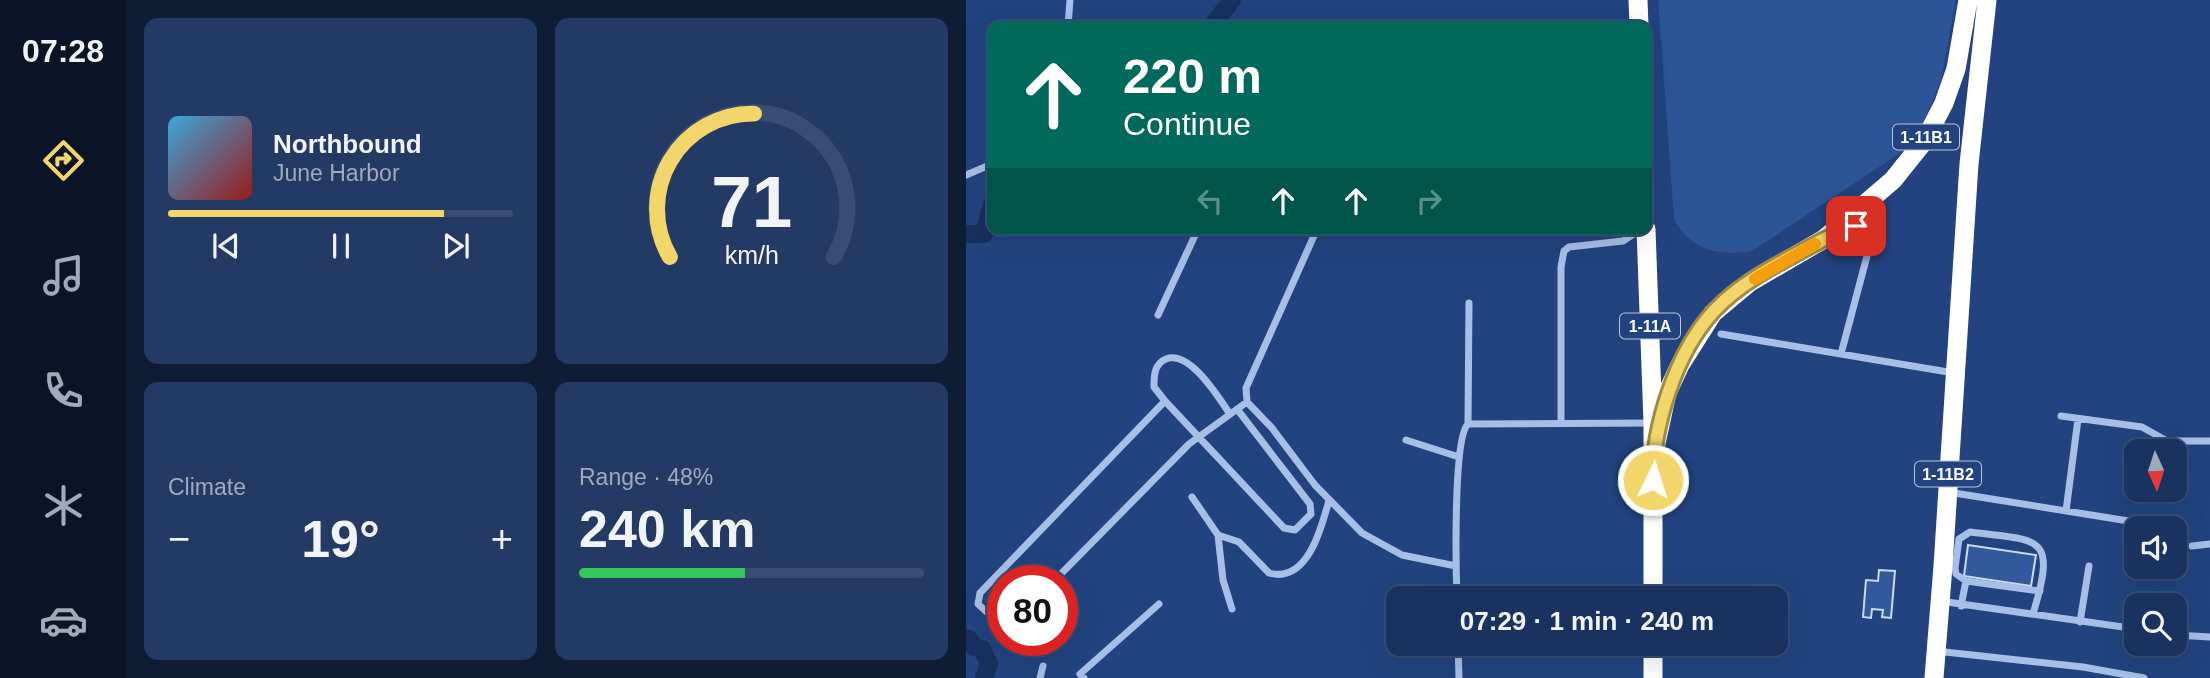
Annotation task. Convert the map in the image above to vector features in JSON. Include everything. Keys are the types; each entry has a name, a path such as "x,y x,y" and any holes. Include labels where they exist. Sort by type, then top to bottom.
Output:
{"highway":[{"path":"1638,0 1639,21"},
{"name":"1-11B1","path":"1653,457 1667,393 1680,365 1713,313 1750,282 1824,239 1893,180 1925,140 1944,103 1956,69 1968,0"},
{"name":"1-11B2","path":"1934,678 1969,164 1987,0"},
{"path":"1824,239 1845,233 1856,226"},
{"name":"1-11A","path":"1644,235 1653,423 1653,586"},
{"path":"1653,656 1653,678"}],"street":[{"path":"1068,21 1070,0"},
{"path":"966,175 987,166"},
{"path":"1841,354 1867,256 1867,237 1856,226"},
{"path":"1158,315 1195,235"},
{"path":"1314,235 1246,388 1247,402 1272,428 1315,485 1363,533 1402,555 1456,566"},
{"path":"1561,423 1561,267 1564,251 1569,247 1623,241 1635,235"},
{"path":"1457,586 1459,457 1464,428 1468,424 1469,303"},
{"path":"1721,334 1955,373"},
{"path":"1177,357 1206,380 1303,495 1310,504 1311,514 1294,530 1284,528 1165,401 1154,387 1154,371 1161,362 1177,357"},
{"path":"1007,565 1165,401"},
{"path":"1069,565 1199,435 1247,402"},
{"path":"2061,416 2142,427 2167,441 2210,441"},
{"path":"2066,510 2078,419"},
{"path":"1468,424 1653,423"},
{"path":"1406,440 1459,457"},
{"path":"1303,495 1315,485"},
{"path":"1947,492 2124,520"},
{"path":"1192,498 1217,535 1223,580 1231,609"},
{"path":"1217,535 1239,542 1269,573 1283,575 1306,559 1322,526 1329,500"},
{"path":"2033,614 2040,591 2044,558 2040,547 2030,540 1970,532 1959,539 1956,575 1966,581 2040,591"},
{"path":"2192,546 2210,544"},
{"path":"2080,621 2089,566"},
{"path":"1961,606 1966,581"},
{"path":"987,586 980,593 978,604 987,612"},
{"path":"1940,601 2124,627"},
{"path":"1084,678 1080,674 1159,604"},
{"path":"2187,636 2210,637"},
{"path":"1936,651 2082,667 2144,678"},
{"path":"1458,656 1459,678"},
{"path":"1040,678 1043,666"}],"shaded area":[{"path":"1658,0 1956,0 1941,80 1924,121 1903,151 1752,251 1728,253 1697,245 1674,219"}],"building":[{"path":"1968,545 2036,555 2031,586 1964,576"},
{"path":"1879,570 1895,571 1891,618 1882,617 1883,610 1872,609 1871,618 1863,617 1866,580 1878,581"}],"waterway":[{"path":"1216,21 1232,0"},
{"path":"966,234 984,234 987,223"},
{"path":"966,638 974,647 982,649 989,664 984,678"}],"slow traffic":[{"path":"1755,279 1815,244"}],"route":[{"path":"1653,480 1653,457 1667,393 1680,365 1713,313 1750,282 1771,269 1824,239 1845,233 1856,226"}]}
